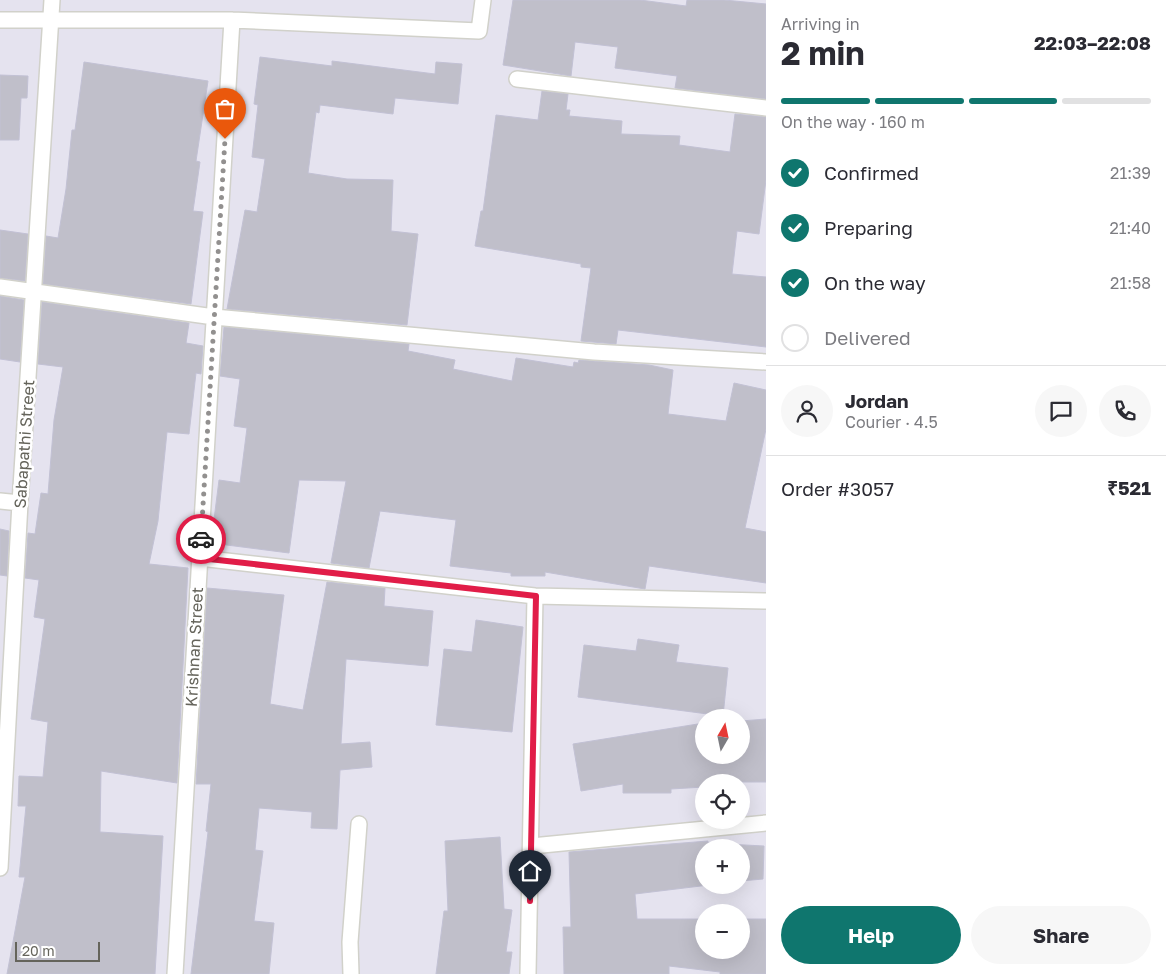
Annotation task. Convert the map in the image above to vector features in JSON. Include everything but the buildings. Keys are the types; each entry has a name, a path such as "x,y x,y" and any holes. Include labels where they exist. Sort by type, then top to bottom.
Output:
{"street":[{"name":"Sabapathi Street","path":"0,868 4,733 52,0"},
{"path":"0,20 232,20 479,31 484,0"},
{"name":"Krishnan Street","path":"175,974 232,20"},
{"path":"517,79 766,108"},
{"path":"0,287 214,317 594,352 766,362"},
{"path":"0,501 20,503"},
{"path":"200,558 536,596 766,601"},
{"path":"528,974 536,596"},
{"path":"532,846 766,823"},
{"path":"351,974 350,942 359,824"}],"way so far":[{"path":"201,539 225,139"}],"route":[{"path":"201,539 200,558 536,596 530,901"}]}
